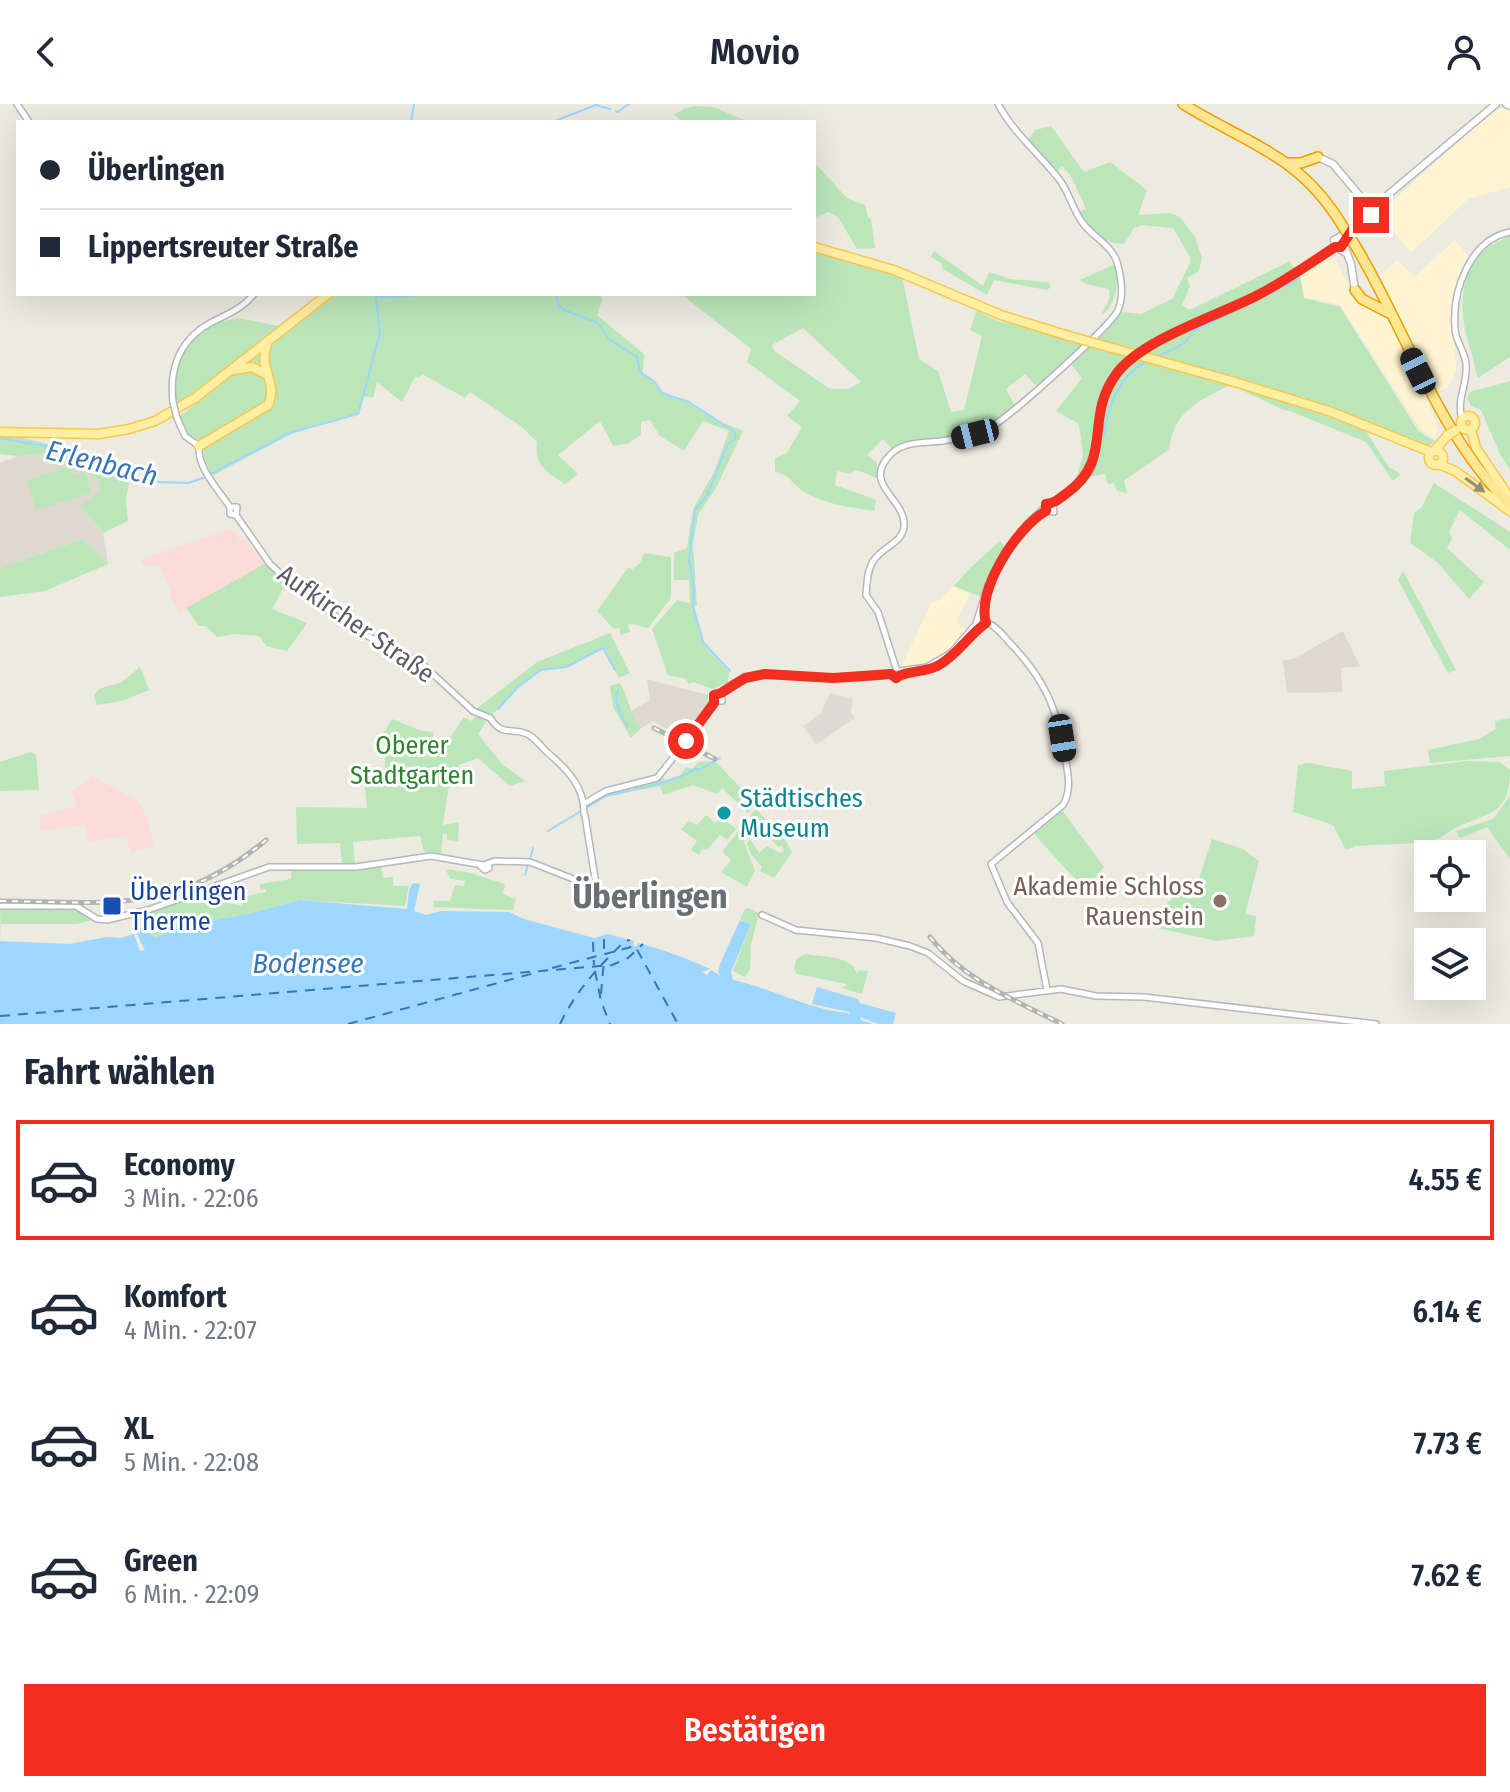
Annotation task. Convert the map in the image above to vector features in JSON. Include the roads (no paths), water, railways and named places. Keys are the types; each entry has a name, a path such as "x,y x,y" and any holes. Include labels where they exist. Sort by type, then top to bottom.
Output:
{"highway":[{"path":"1176,104 1250,143 1319,196"},
{"path":"1183,104 1254,141 1306,180 1355,245 1447,423 1475,463 1510,501"},
{"path":"1306,180 1304,170 1313,159"},
{"path":"1286,163 1295,165 1313,159"},
{"path":"1368,301 1376,296 1377,286"},
{"path":"1355,290 1392,316"}],"main road":[{"path":"1355,290 1352,269 1340,244 1374,208 1493,105"},
{"path":"1313,159 1333,164 1374,208"},
{"path":"816,248 894,270 1001,315 1329,411 1434,453"},
{"path":"0,432 87,435 129,429 172,413 326,296"},
{"path":"199,446 263,409 272,396 264,351 276,336"},
{"path":"251,354 267,375"},
{"path":"226,374 248,367 267,375"},
{"path":"1510,501 1476,448 1459,428 1434,453 1431,463 1455,471 1510,511"}],"street":[{"path":"899,671 878,612 866,595 871,564 875,557 899,538 904,526 901,513 882,483 881,473 889,455 902,446 975,434 1004,420 1098,333 1115,316 1120,306 1119,272 1112,251 1083,224 1060,180 1005,118 998,104"},
{"path":"1459,428 1459,406 1466,369 1454,327 1461,284 1479,248 1494,237 1510,232"},
{"path":"585,810 606,791 657,778 715,701 714,695 745,678 765,674 833,678 891,674 892,670 923,669 939,662 983,619 988,585 1004,554 1027,524 1045,510 1048,503 1053,504 1080,483 1091,470 1103,398 1116,374 1127,362 1154,344 1268,290 1340,244"},
{"path":"199,446 185,436 177,418 173,402 173,374 183,346 196,333 236,311 252,296"},
{"name":"Aufkircher Straße","path":"0,906 76,906 97,919 107,920 148,910 266,867 356,867 434,856 482,865 495,861 530,862 584,885 596,884 585,810 574,778 565,766 528,735 498,728 490,718 468,706 424,665 354,629 297,589 270,564 236,515 237,507 230,507 203,466 199,446"},
{"path":"983,619 997,629 1033,668 1048,692 1062,738 1068,778 1068,794 1063,805 991,864 1003,897 1041,947 1047,990"},
{"path":"762,915 796,930 876,938 910,946 928,953 977,988 999,997 1061,989 1376,1024"}],"water":[{"name":"Bodensee","path":"413,883 420,884 414,911 426,915 441,911 509,912 594,938 608,934 634,941 636,947 638,943 655,948 710,969 702,972 707,975 711,970 721,976 718,972 720,964 740,920 751,924 731,972 733,980 819,1008 849,1013 848,1018 850,1012 812,1004 817,987 896,1013 893,1024 878,1024 860,1017 873,1024 0,1024 0,941 69,944 134,934 140,951 145,950 134,928 143,928 155,938 182,926 248,914 299,900 407,909"}],"waterway":[{"path":"411,120 414,104"},
{"path":"616,111 629,104"},
{"path":"557,120 596,105 610,109"},
{"path":"1156,356 1182,344 1192,332 1298,279"},
{"name":"Erlenbach","path":"211,474 289,433 358,414 380,333 376,297 415,296"},
{"path":"556,296 558,305 564,310 598,323 609,339 637,357 640,372 654,381 662,393 689,402 735,432 735,439 728,444 707,495 695,510 689,560 693,606 703,642 730,671"},
{"path":"1104,434 1109,412 1122,383 1147,361"},
{"name":"Erlenbach","path":"0,438 66,450 141,471 159,482 188,483 206,477"},
{"path":"498,709 518,687 541,670 566,667 603,648 615,670"},
{"path":"618,690 617,704 628,727"},
{"path":"586,808 606,796 655,785 695,768 699,770 720,758"},
{"path":"548,831 581,811"},
{"path":"530,859 533,848"},
{"path":"525,875 528,865"}],"railway":[{"path":"654,728 715,759"},
{"path":"0,901 108,902 171,893 233,864 266,840"},
{"path":"930,937 974,977 1062,1024"}],"place":[{"name":"Städtisches Museum","path":"724,813"},
{"name":"Akademie Schloss Rauenstein","path":"1220,901"},
{"name":"Überlingen Therme","path":"112,906"}],"district":[{"name":"Überlingen","path":"650,896"}],"park label":[{"name":"Oberer Stadtgarten","path":"412,760"}]}
